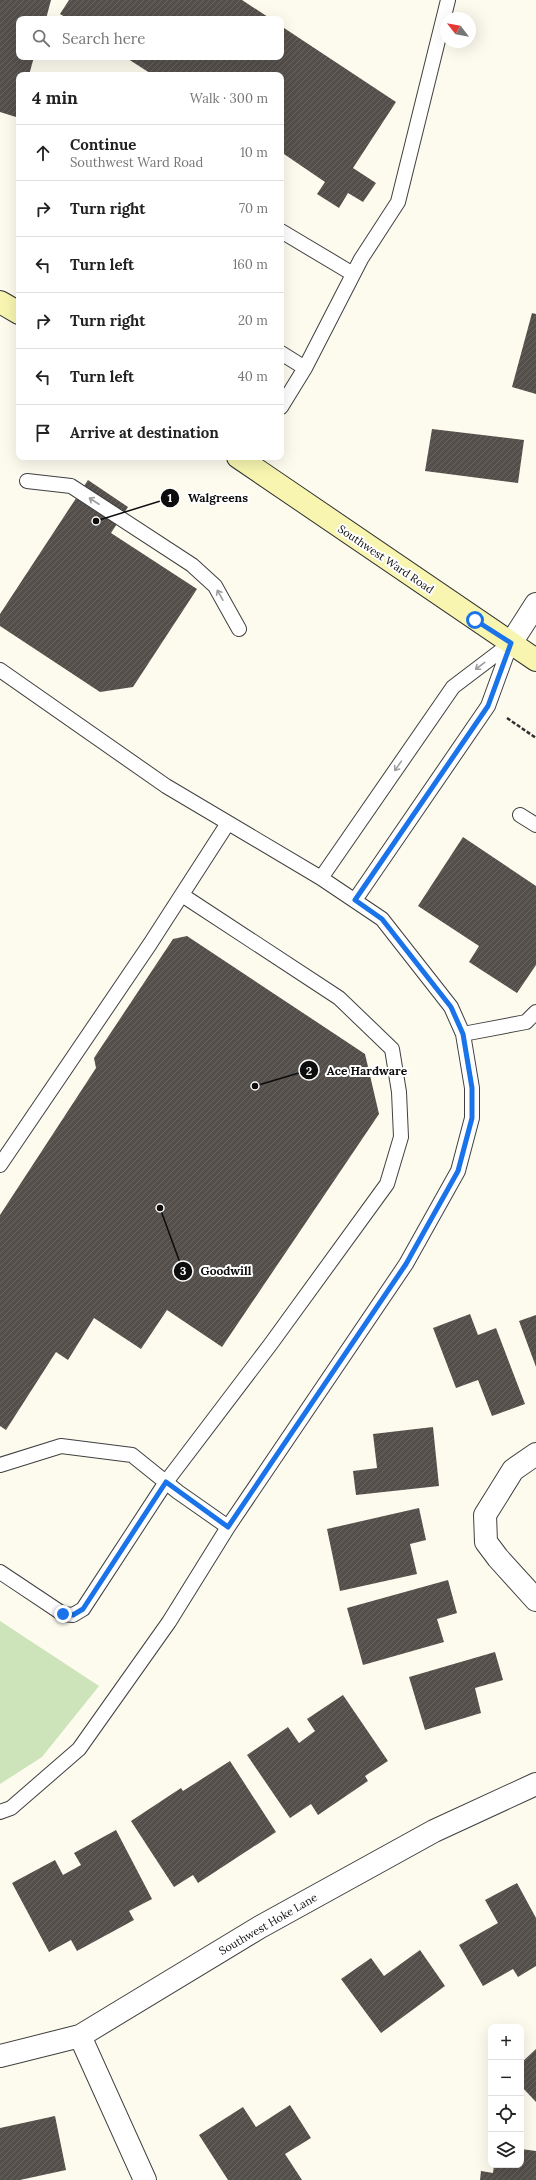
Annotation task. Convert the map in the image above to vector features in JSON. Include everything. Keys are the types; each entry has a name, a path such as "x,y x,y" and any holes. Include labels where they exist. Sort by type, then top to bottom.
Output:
{"main road":[{"path":"0,302 16,311"},
{"name":"Southwest Ward Road","path":"246,460 536,660"}],"street":[{"path":"511,643 536,604"},
{"path":"536,1454 513,1470 485,1515 486,1542 498,1558 536,1600"},
{"name":"Southwest Hoke Lane","path":"0,2056 80,2036 260,1927 434,1831 536,1784"},
{"path":"80,2036 145,2180"}],"lane":[{"path":"284,402 305,368 353,274 398,202 448,0"},
{"path":"284,233 353,274"},
{"path":"284,355 305,368"},
{"path":"26,481 71,486 192,565 215,586 239,629"},
{"path":"321,878 453,686 511,643"},
{"path":"355,900 488,706 511,643"},
{"path":"0,670 166,786 321,878 382,919 451,1007 463,1034 472,1088 472,1118 458,1171 406,1264 228,1527 169,1622 79,1749 12,1808 0,1812"},
{"path":"520,815 536,825"},
{"path":"0,1165 182,895 228,823"},
{"path":"0,1572 63,1614 73,1615 83,1609 166,1482 270,1345 388,1184 401,1137 399,1092 392,1049 339,998 182,895"},
{"path":"463,1034 526,1022 536,1012"},
{"path":"0,1464 61,1446 132,1455 228,1527"}],"green space":[{"path":"0,1621 99,1686 42,1757 0,1784"}],"building":[{"path":"0,0 51,0 47,16 16,16 16,60 33,60 30,72 16,72 16,117 0,112"},
{"path":"69,0 242,0 266,16 63,16 60,14"},
{"path":"284,28 396,102 353,168 376,183 363,202 348,193 339,208 317,194 325,182 284,154 284,72 148,72 130,60 284,60"},
{"path":"532,313 536,314 536,394 512,387"},
{"path":"432,429 524,440 518,483 425,471"},
{"path":"88,480 128,507 111,533 197,589 133,687 100,692 0,626 0,614"},
{"path":"463,837 536,886 536,965 517,993 469,962 479,946 418,906"},
{"path":"187,936 365,1054 379,1114 222,1347 167,1310 141,1349 94,1318 68,1360 56,1352 6,1430 0,1426 0,1215 96,1068 94,1058 173,939"},
{"path":"470,1314 478,1335 496,1328 525,1404 492,1416 478,1380 456,1388 433,1328"},
{"path":"536,1315 536,1367 519,1321"},
{"path":"433,1427 439,1486 356,1495 353,1471 377,1468 373,1434"},
{"path":"419,1508 426,1540 410,1544 417,1574 340,1591 327,1529"},
{"path":"448,1580 457,1613 437,1619 444,1642 363,1665 347,1608"},
{"path":"495,1652 503,1680 475,1688 481,1713 425,1730 409,1677"},
{"path":"343,1695 388,1761 365,1776 368,1781 318,1815 311,1804 290,1818 247,1755 288,1727 299,1743 315,1731 307,1719"},
{"path":"230,1761 276,1832 198,1883 193,1875 174,1887 131,1821 181,1788 183,1791"},
{"path":"116,1830 152,1899 129,1911 134,1920 77,1951 71,1940 49,1952 12,1883 55,1860 63,1875 81,1865 74,1853"},
{"path":"517,1883 536,1918 536,1966 518,1977 513,1969 483,1986 459,1945 498,1923 485,1900"},
{"path":"420,1950 445,1986 381,2033 341,1979 371,1958 384,1976"},
{"path":"536,2049 536,2102 524,2089 524,2060"},
{"path":"290,2105 311,2138 285,2154 302,2180 228,2180 199,2135 243,2107 256,2127"},
{"path":"55,2116 66,2170 20,2180 0,2180 0,2128"},
{"path":"524,2149 536,2151 536,2180 480,2180 481,2171 493,2173 494,2168 524,2168"}],"place":[{"name":"Walgreens","path":"96,521"},
{"name":"Ace Hardware","path":"255,1086"},
{"name":"Goodwill","path":"160,1208"}],"route":[{"path":"63,1614 73,1615 83,1609 166,1482 228,1527 406,1264 458,1171 472,1118 472,1088 463,1034 451,1007 382,919 355,900 488,706 511,643 475,620"}]}
